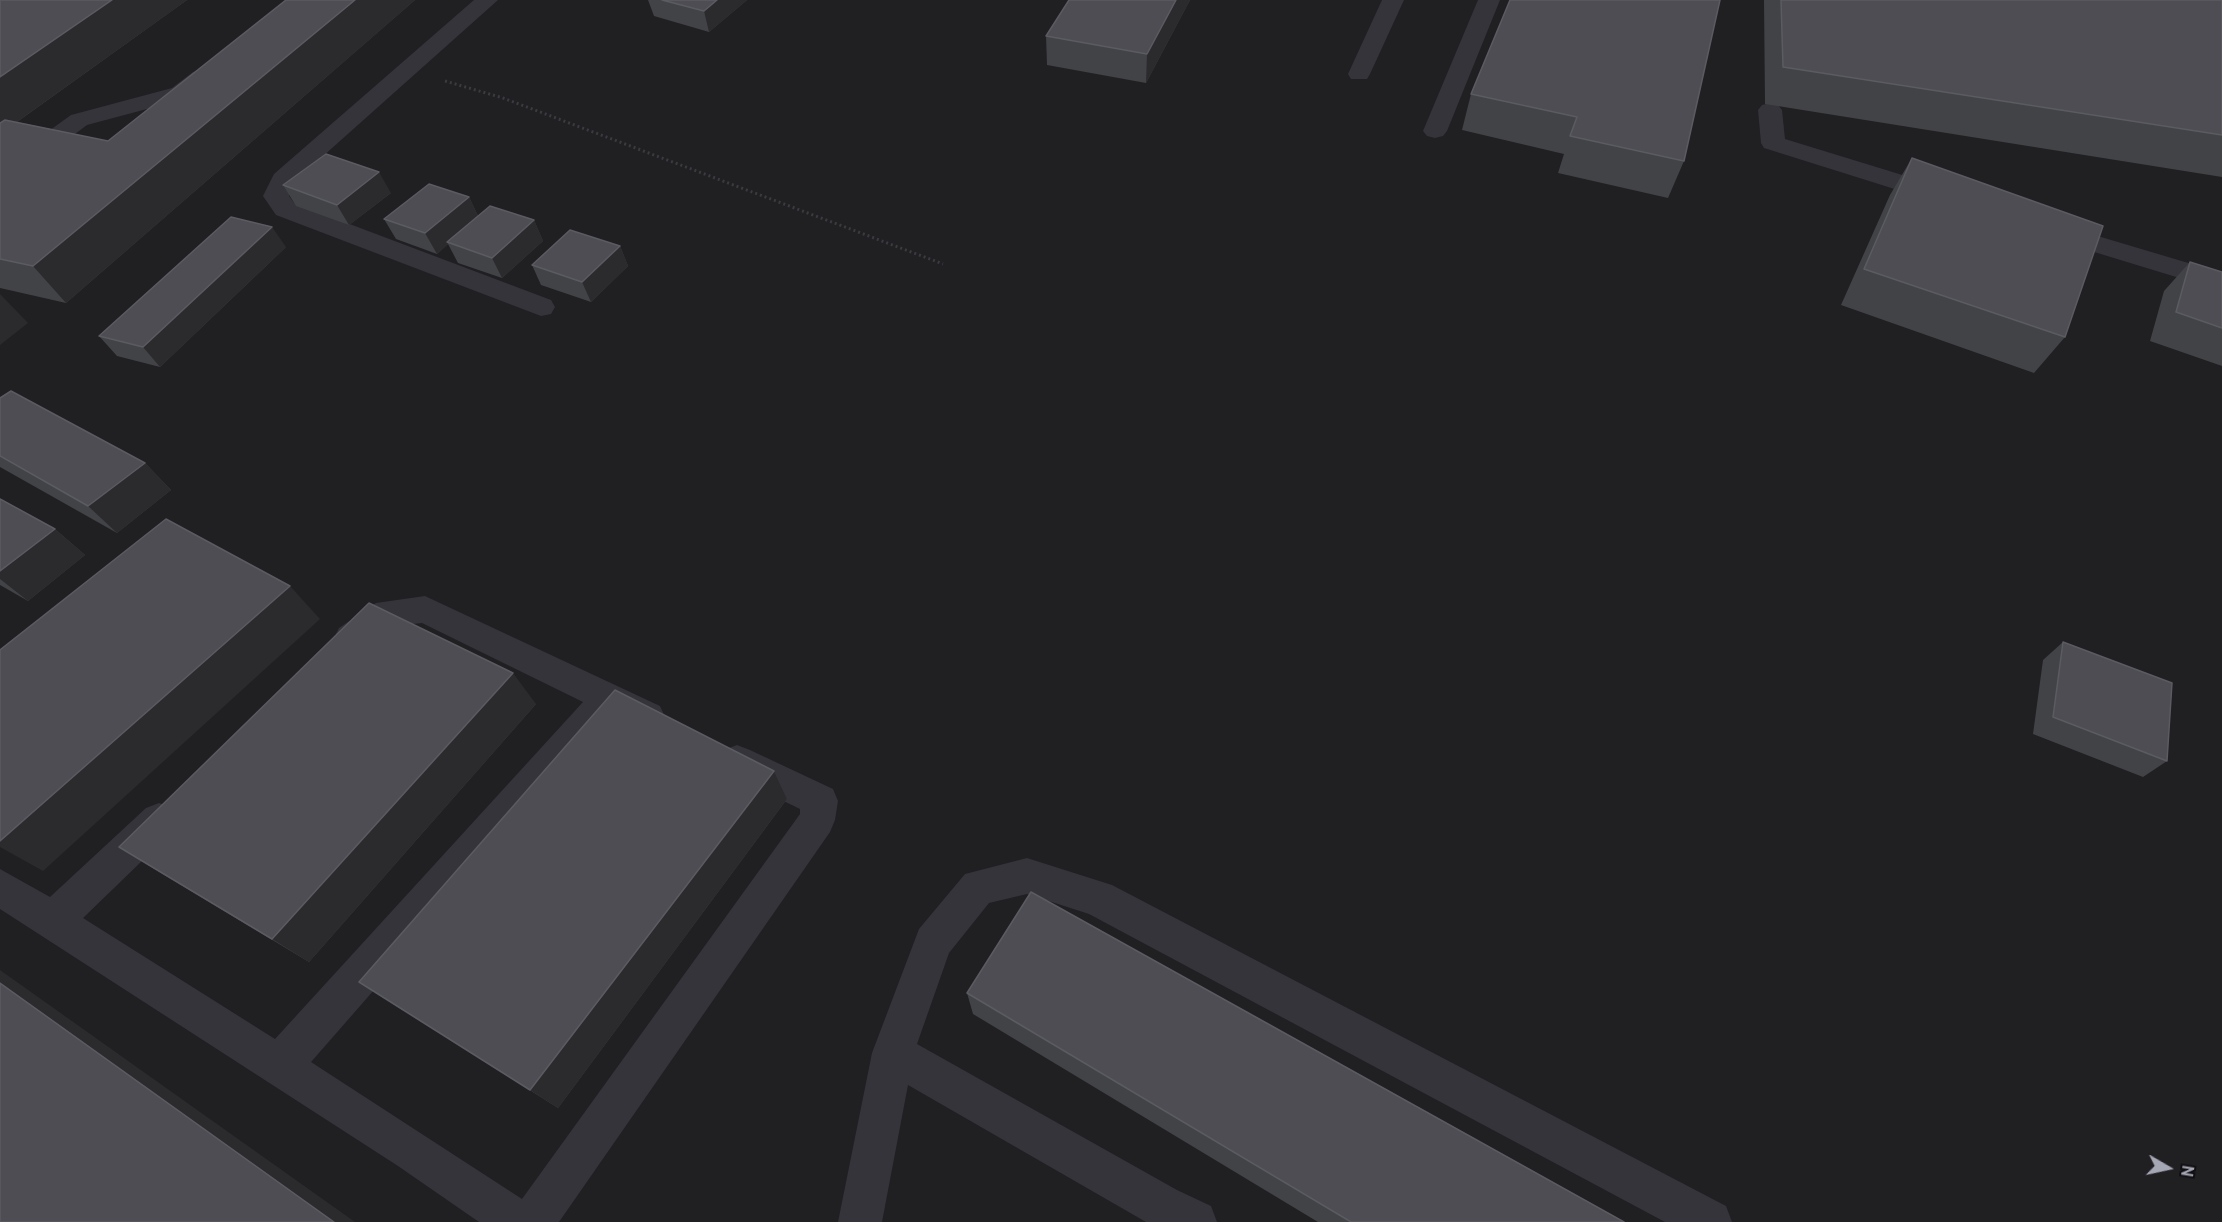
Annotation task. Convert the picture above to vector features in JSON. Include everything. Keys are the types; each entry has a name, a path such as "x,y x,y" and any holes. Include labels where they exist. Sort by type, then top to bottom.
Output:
{"lane":[{"path":"485,0 283,179 276,196 285,209 541,307"},
{"path":"1359,74 1394,0"},
{"path":"1436,131 1489,0"},
{"path":"0,178 79,120 180,93 218,64"},
{"path":"1770,110 1773,143 1962,202"},
{"path":"2029,223 2222,282"},
{"path":"324,663 350,639 388,613 425,609 820,801 817,820 532,1222"},
{"path":"279,1066 608,698"},
{"path":"52,921 180,800"},
{"path":"860,1222 893,1053 933,942 978,887 1027,876 1098,898 1710,1222"},
{"path":"0,887 413,1151 517,1222"},
{"path":"893,1053 1161,1206 1195,1222"}],"path":[{"path":"412,66 451,83 514,102 943,264"}],"shaded area":[{"path":"0,0 2222,0 2222,1222 0,1222"}],"building":[{"path":"0,0 112,0 0,77"},
{"path":"286,0 355,0 33,266 0,259 0,123 5,120 108,141"},
{"path":"662,0 717,0 704,11"},
{"path":"1069,0 1176,0 1147,54 1046,36"},
{"path":"1510,0 1720,0 1684,161 1570,136 1577,117 1471,94"},
{"path":"1781,0 2222,0 2222,135 1783,67"},
{"path":"326,154 379,172 337,205 283,185"},
{"path":"1912,158 2103,226 2065,337 1864,269"},
{"path":"429,184 469,197 425,233 384,219"},
{"path":"490,206 534,220 492,258 447,242"},
{"path":"231,217 272,227 143,347 99,336"},
{"path":"570,230 620,246 582,282 532,265"},
{"path":"2190,262 2222,272 2222,328 2176,312"},
{"path":"11,391 145,463 88,506 0,456 0,398"},
{"path":"0,499 55,529 0,571"},
{"path":"166,519 290,586 0,841 0,650"},
{"path":"369,603 513,673 272,939 119,847"},
{"path":"2063,642 2172,683 2167,761 2053,717"},
{"path":"615,690 774,771 530,1090 359,982"},
{"path":"1031,892 1624,1222 1351,1222 967,993"},
{"path":"0,983 334,1222 0,1222"}]}
